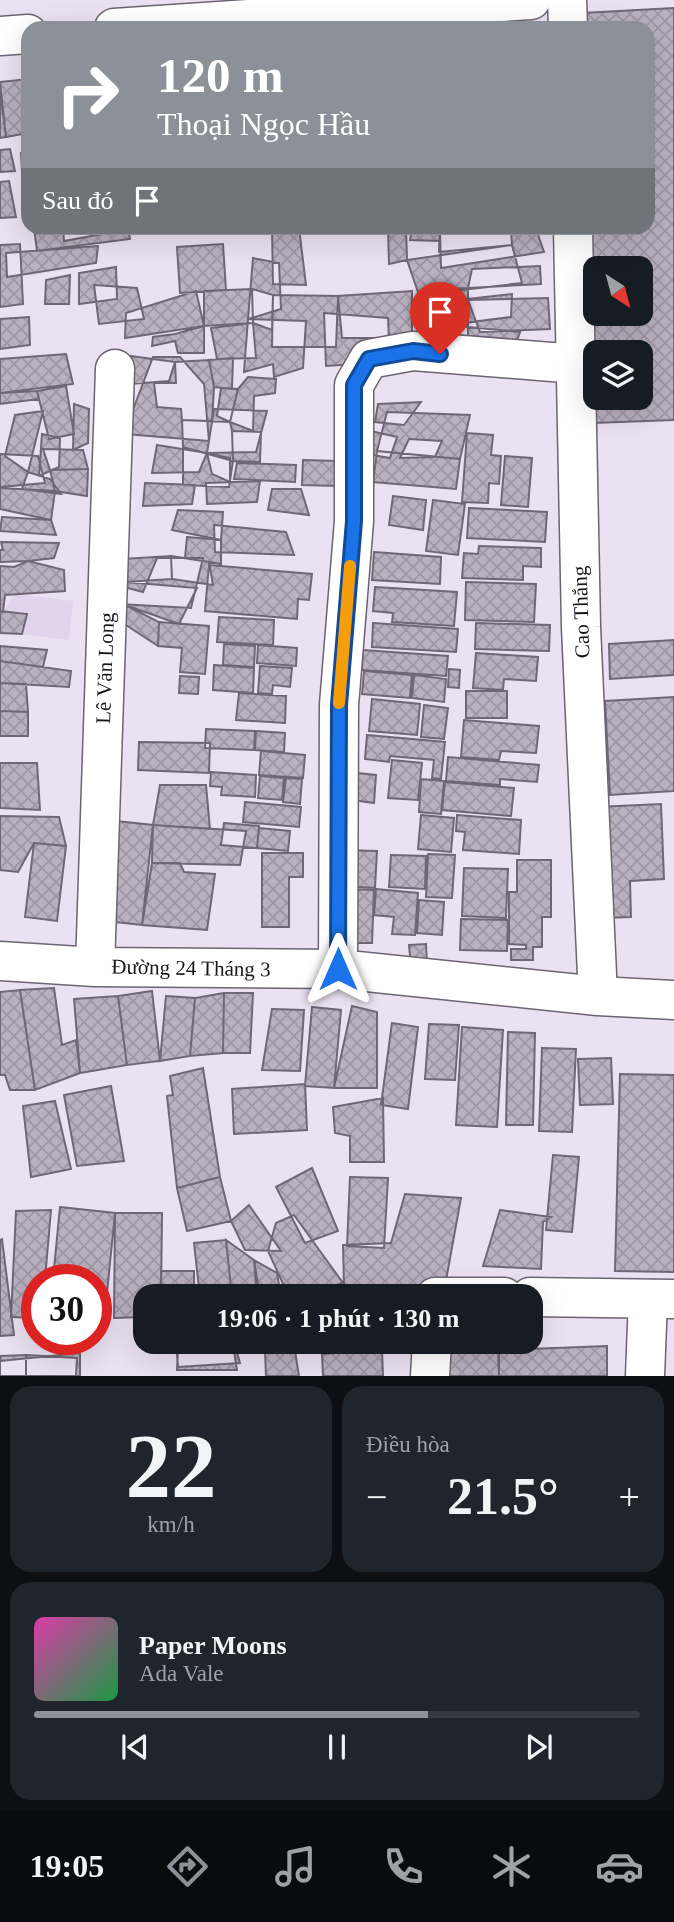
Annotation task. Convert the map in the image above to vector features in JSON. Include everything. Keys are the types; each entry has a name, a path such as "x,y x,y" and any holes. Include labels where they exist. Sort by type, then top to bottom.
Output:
{"street":[{"path":"218,21 531,0"},
{"path":"567,0 568,21"},
{"path":"0,36 21,34"},
{"name":"Cao Thắng","path":"573,235 581,627 598,996"},
{"path":"338,969 339,705 354,521 354,385 369,359 413,351 577,364"},
{"name":"Lê Văn Long","path":"94,967 115,369"},
{"name":"Đường 24 Tháng 3","path":"0,961 94,967 338,969 598,996 674,1000"},
{"path":"543,1297 661,1299 645,1376"},
{"path":"430,1376 431,1354"}],"shaded area":[{"path":"15,594 73,601 69,640 22,634 27,615 3,612"}],"building":[{"path":"674,8 674,420 594,423 594,410 653,410 653,340 592,340 592,326 653,326 653,256 590,256 589,235 655,235 655,21 584,21 583,13"},
{"path":"21,80 21,134 6,137 0,82"},
{"path":"0,89 6,137 0,138"},
{"path":"10,149 15,171 0,172 0,150"},
{"path":"9,181 16,217 0,218 0,182"},
{"path":"35,235 129,235 130,239 37,251"},
{"path":"64,235 97,235 64,241"},
{"path":"272,235 300,235 306,285 273,284"},
{"path":"388,235 406,235 407,260 389,264"},
{"path":"411,235 440,235 440,241 410,240"},
{"path":"440,235 511,235 512,245 439,252"},
{"path":"440,235 538,235 544,252 441,268"},
{"path":"20,244 23,304 0,307 0,245"},
{"path":"223,244 226,290 180,293 177,247"},
{"path":"512,245 522,283 419,295 407,260"},
{"path":"98,246 96,263 7,277 6,253"},
{"path":"253,258 279,263 281,309 248,319"},
{"path":"540,266 541,284 468,288 472,269"},
{"path":"116,267 117,299 79,304 79,273"},
{"path":"70,275 69,304 45,304 46,280"},
{"path":"94,285 137,288 144,319 99,324"},
{"path":"468,288 468,340 444,340 444,318 425,318 425,289"},
{"path":"252,289 253,323 204,326 204,291"},
{"path":"252,289 273,295 272,330 253,323"},
{"path":"196,291 204,326 125,338 126,313"},
{"path":"412,291 412,338 342,338 338,296"},
{"path":"512,294 511,317 448,325 450,301"},
{"path":"273,295 338,296 336,347 272,347"},
{"path":"548,298 550,329 480,332 468,300"},
{"path":"324,313 388,318 390,362 326,366"},
{"path":"422,316 448,325 456,370 420,367"},
{"path":"29,317 30,345 0,349 0,319"},
{"path":"248,319 306,321 303,368 274,377 273,364 244,372"},
{"path":"253,323 256,358 217,359 211,328"},
{"path":"448,325 520,332 512,355 457,359"},
{"path":"204,326 204,353 178,353 175,341 152,346 153,337"},
{"path":"66,354 73,384 0,393 0,359"},
{"path":"131,356 175,362 169,381 130,384"},
{"path":"153,357 180,357 204,384 209,441 126,434"},
{"path":"233,358 232,389 214,387 209,360"},
{"path":"209,360 214,387 212,421 182,420 181,409 157,407 154,383 176,383 175,362"},
{"path":"248,377 276,379 275,393 254,396 253,431 230,422 238,389"},
{"path":"66,386 74,434 49,439 37,391"},
{"path":"221,388 238,389 230,422 217,416"},
{"path":"37,391 39,399 0,404 0,393"},
{"path":"421,402 404,425 375,422 378,404"},
{"path":"74,404 89,409 88,443 73,450"},
{"path":"214,409 267,411 256,452 207,453"},
{"path":"43,411 28,472 5,456 15,415"},
{"path":"387,412 470,415 460,459 377,451"},
{"path":"182,420 230,422 233,461 183,447"},
{"path":"232,431 261,432 260,462 233,461"},
{"path":"371,431 397,437 390,458 361,453"},
{"path":"467,433 493,435 491,455 501,456 499,484 489,483 488,503 462,502"},
{"path":"42,434 60,438 59,467 39,476"},
{"path":"409,439 442,441 435,457 400,458"},
{"path":"157,445 207,453 199,472 152,473"},
{"path":"183,447 233,461 229,487 183,485"},
{"path":"43,449 83,450 88,469 50,470"},
{"path":"377,451 460,459 456,489 373,482"},
{"path":"207,453 230,458 230,482 212,474"},
{"path":"0,454 38,456 45,483 0,487"},
{"path":"505,456 532,458 528,507 501,505"},
{"path":"303,460 338,461 337,486 302,485"},
{"path":"237,463 296,465 295,482 234,479"},
{"path":"88,469 87,496 55,491 50,470"},
{"path":"28,472 50,479 61,494 22,489"},
{"path":"260,481 257,502 207,504 206,483"},
{"path":"145,483 195,485 192,504 143,506"},
{"path":"0,488 55,491 51,520 0,509"},
{"path":"272,489 301,489 309,515 268,510"},
{"path":"393,496 426,500 423,530 389,525"},
{"path":"433,500 465,504 458,555 426,551"},
{"path":"469,508 547,512 545,542 467,538"},
{"path":"178,510 223,512 221,540 172,530"},
{"path":"2,517 51,520 56,535 0,531"},
{"path":"214,525 286,532 294,555 215,552"},
{"path":"187,537 221,540 221,564 185,558"},
{"path":"1,542 59,543 54,558 0,562 0,550 3,550"},
{"path":"479,546 541,548 541,567 523,566 523,580 462,578 464,553 478,554"},
{"path":"374,552 441,557 440,584 372,580"},
{"path":"171,556 172,579 125,582 123,559"},
{"path":"171,556 209,562 213,585 172,579"},
{"path":"157,558 203,558 191,608 101,603 109,583 143,592"},
{"path":"28,561 64,570 65,591 5,595 3,612 0,611 0,566 14,567"},
{"path":"209,565 312,574 309,600 298,599 297,619 205,611"},
{"path":"125,582 197,588 179,624 125,605"},
{"path":"466,582 536,584 534,622 465,620"},
{"path":"375,587 457,592 454,626 392,622 393,613 373,611"},
{"path":"125,605 159,622 158,646 126,625"},
{"path":"0,611 27,614 22,634 0,633"},
{"path":"219,617 274,620 273,645 217,642"},
{"path":"159,622 209,626 205,674 180,672 182,648 158,646"},
{"path":"373,623 458,629 456,652 372,647"},
{"path":"476,623 550,625 549,651 475,649"},
{"path":"674,640 674,675 610,679 609,644"},
{"path":"224,644 255,646 254,667 223,665"},
{"path":"258,645 297,648 296,666 257,663"},
{"path":"0,646 47,650 43,667 0,661"},
{"path":"363,650 448,656 446,676 362,670"},
{"path":"476,653 538,657 536,681 504,679 503,690 473,688"},
{"path":"0,661 71,671 69,687 0,683"},
{"path":"214,665 254,668 253,693 213,690"},
{"path":"260,666 292,668 290,687 273,685 272,694 258,693"},
{"path":"449,669 460,670 459,688 448,687"},
{"path":"364,671 412,675 410,698 362,694"},
{"path":"414,675 446,679 444,702 412,698"},
{"path":"180,676 199,677 198,694 179,693"},
{"path":"0,683 26,684 28,712 0,711"},
{"path":"466,691 507,691 507,718 466,718"},
{"path":"239,693 286,696 285,723 236,720"},
{"path":"674,697 674,791 610,795 605,701"},
{"path":"372,699 420,704 417,735 369,731"},
{"path":"424,705 448,708 444,739 421,737"},
{"path":"0,711 28,712 28,736 0,736"},
{"path":"464,720 539,726 536,753 501,751 499,760 461,757"},
{"path":"206,729 255,731 254,750 205,748"},
{"path":"256,731 285,733 284,752 255,750"},
{"path":"367,735 445,742 441,779 432,778 434,760 390,756 389,762 365,759"},
{"path":"139,742 210,743 209,773 138,770"},
{"path":"261,751 305,755 303,778 259,775"},
{"path":"448,757 539,765 537,782 500,779 500,785 446,781"},
{"path":"392,760 422,763 418,800 388,798"},
{"path":"0,763 37,763 40,810 0,808"},
{"path":"211,772 256,775 255,797 221,795 222,787 210,786"},
{"path":"348,772 376,775 374,803 345,799"},
{"path":"260,776 284,778 282,800 258,798"},
{"path":"286,778 302,779 300,804 283,802"},
{"path":"421,779 444,781 441,814 419,812"},
{"path":"445,782 514,788 511,816 442,810"},
{"path":"160,785 206,785 210,829 153,825"},
{"path":"245,802 301,807 299,827 243,822"},
{"path":"661,804 664,879 630,881 631,917 601,918 597,807"},
{"path":"421,815 454,818 451,852 418,849"},
{"path":"457,815 521,820 519,854 463,850 465,832 456,831"},
{"path":"0,816 59,817 66,846 34,843 18,872 0,870"},
{"path":"116,821 153,825 142,925 106,921"},
{"path":"224,823 259,826 257,848 221,845"},
{"path":"153,825 246,831 240,865 152,863"},
{"path":"259,828 290,831 288,851 257,848"},
{"path":"34,843 66,846 57,921 25,917"},
{"path":"344,850 377,851 375,888 342,886"},
{"path":"262,853 303,853 303,877 289,877 289,927 262,927"},
{"path":"428,854 455,855 452,898 426,897"},
{"path":"391,855 426,856 425,889 389,887"},
{"path":"517,860 551,860 551,917 542,917 542,947 533,947 533,960 511,960 511,949 526,949 526,945 509,944 509,892 517,892"},
{"path":"152,863 180,863 184,872 215,874 207,930 142,925"},
{"path":"464,868 508,869 506,918 462,916"},
{"path":"345,889 374,890 372,943 343,943"},
{"path":"376,889 418,893 415,935 392,934 394,917 374,915"},
{"path":"419,900 444,902 442,935 417,933"},
{"path":"461,919 508,920 507,951 460,950"},
{"path":"426,944 427,964 411,965 409,945"},
{"path":"54,988 62,1045 76,1040 80,1073 35,1090 20,990"},
{"path":"20,990 35,1090 10,1090 5,1075 0,1075 0,992"},
{"path":"152,991 160,1061 127,1065 118,996"},
{"path":"224,993 223,1053 190,1056 195,998"},
{"path":"224,993 253,993 250,1053 223,1053"},
{"path":"118,996 127,1065 80,1073 74,999"},
{"path":"166,996 195,998 190,1056 160,1061"},
{"path":"352,1006 377,1012 377,1088 334,1088"},
{"path":"312,1007 341,1010 334,1088 305,1086"},
{"path":"272,1009 304,1010 300,1071 262,1070"},
{"path":"392,1023 418,1027 408,1109 381,1105"},
{"path":"429,1024 459,1025 455,1080 425,1079"},
{"path":"462,1027 503,1030 497,1127 456,1125"},
{"path":"508,1032 535,1033 533,1125 506,1125"},
{"path":"542,1048 576,1049 572,1132 539,1131"},
{"path":"611,1058 613,1104 580,1105 578,1059"},
{"path":"203,1068 220,1177 177,1188 167,1096 173,1095 170,1076"},
{"path":"620,1074 674,1075 674,1272 615,1271"},
{"path":"305,1084 307,1130 234,1134 232,1089"},
{"path":"111,1086 124,1161 77,1166 64,1095"},
{"path":"383,1098 384,1162 350,1162 350,1136 335,1133 333,1107"},
{"path":"55,1101 71,1169 31,1177 23,1106"},
{"path":"553,1155 579,1157 572,1232 546,1230"},
{"path":"312,1168 338,1231 305,1243 276,1187"},
{"path":"220,1177 231,1221 187,1231 177,1188"},
{"path":"350,1177 388,1178 384,1248 347,1246"},
{"path":"405,1194 461,1198 445,1284 344,1284 343,1245 391,1243"},
{"path":"249,1205 281,1251 245,1250 231,1221"},
{"path":"60,1207 115,1213 110,1264 54,1264"},
{"path":"51,1210 46,1264 21,1264 21,1317 11,1317 16,1211"},
{"path":"500,1210 551,1217 543,1222 541,1269 483,1266"},
{"path":"115,1213 162,1213 161,1284 133,1284 133,1317 114,1318"},
{"path":"294,1215 343,1283 283,1284 268,1251 276,1223"},
{"path":"2,1239 14,1335 0,1336 0,1240"},
{"path":"226,1240 231,1284 199,1284 194,1243"},
{"path":"226,1240 254,1260 256,1284 231,1284"},
{"path":"254,1260 277,1273 279,1284 258,1284"},
{"path":"161,1271 194,1271 194,1284 161,1284"},
{"path":"607,1346 607,1376 499,1376 498,1354 543,1354 543,1348"},
{"path":"177,1354 237,1354 240,1363 178,1367"},
{"path":"178,1354 234,1354 237,1370 177,1370"},
{"path":"265,1354 295,1354 299,1376 266,1376"},
{"path":"322,1354 382,1354 383,1376 323,1376"},
{"path":"445,1354 499,1354 499,1376 444,1376"},
{"path":"26,1355 77,1358 76,1376 26,1376"},
{"path":"26,1355 26,1376 0,1376 0,1356"},
{"path":"80,1355 80,1376 0,1376 0,1361"}],"slow traffic":[{"path":"339,703 350,566"}],"route":[{"path":"338,969 339,705 354,521 354,385 369,359 413,351 440,354"}]}
